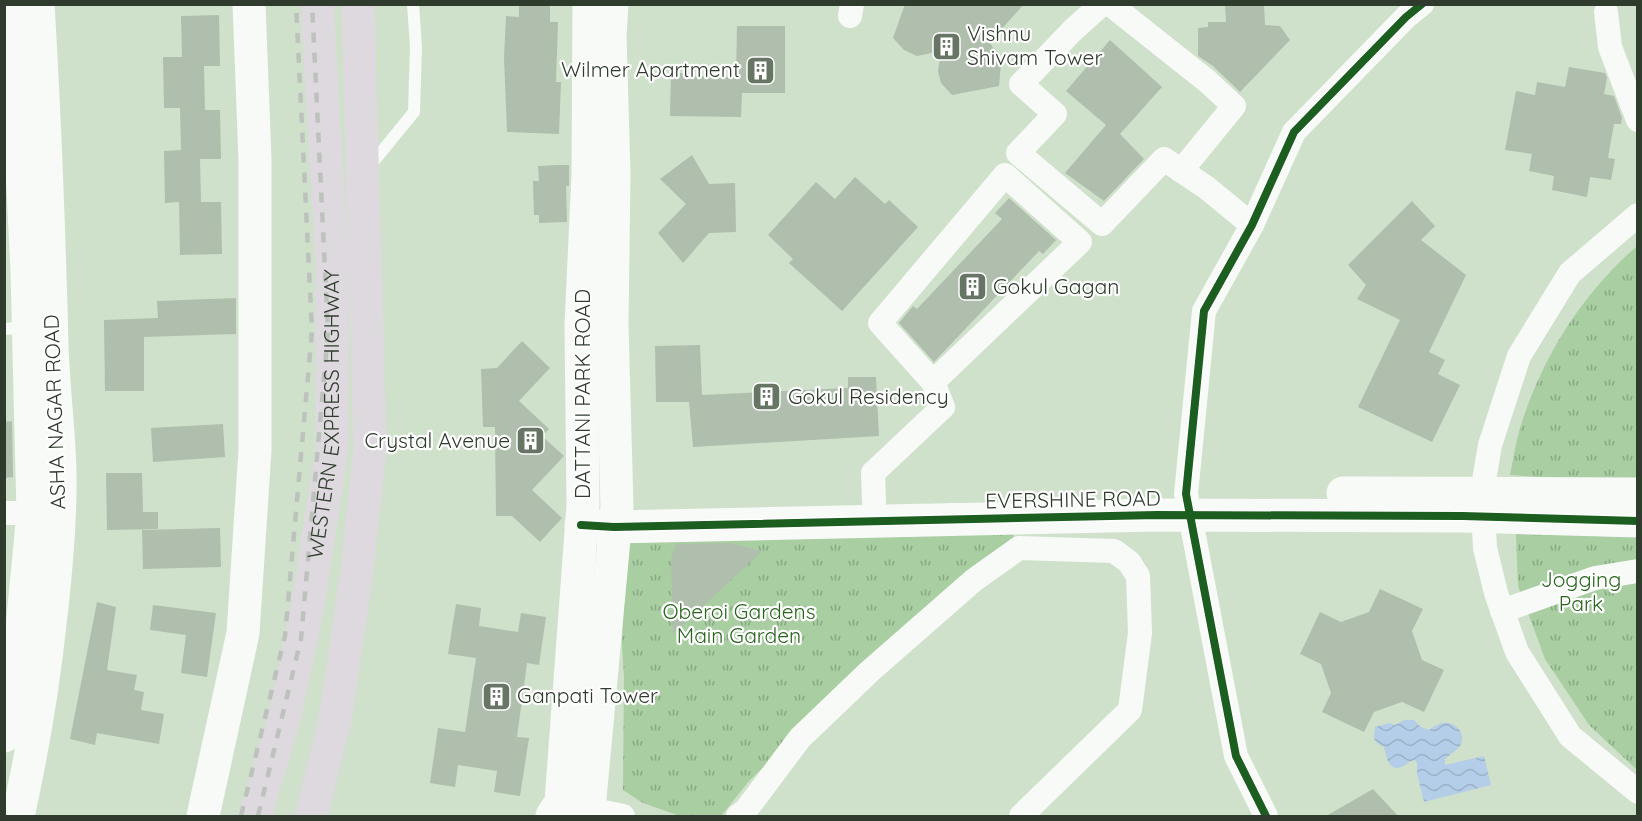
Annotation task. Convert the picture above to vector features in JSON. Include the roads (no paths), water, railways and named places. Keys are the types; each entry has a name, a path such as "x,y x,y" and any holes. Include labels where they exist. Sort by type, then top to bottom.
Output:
{"highway":[{"name":"WESTERN EXPRESS HIGHWAY","path":"255,816 284,719 308,605 332,448 332,262 317,4"},
{"name":"WESTERN EXPRESS HIGHWAY","path":"310,816 335,720 357,571 370,449 358,4"}],"street":[{"name":"ASHA NAGAR ROAD","path":"4,736 19,659 32,513 17,328 10,42 14,4"},
{"name":"ASHA NAGAR ROAD","path":"32,513 60,470 53,387 46,132 38,4"},
{"path":"203,816 243,633 255,450 255,172 249,4"},
{"path":"1102,4 1073,30 1021,84 1055,114 1018,153 1102,224 1164,159 1207,188 1252,225"},
{"path":"1110,4 1234,106 1181,171"},
{"path":"1266,816 1236,756 1188,505 1204,311 1252,225 1294,132 1406,17 1422,4"},
{"path":"1606,12 1610,47 1638,120"},
{"name":"DATTANI PARK ROAD","path":"572,811 582,515 596,325 601,174 600,19"},
{"path":"874,501 873,473 942,407 933,382 880,323 1005,175 1080,242 933,382"},
{"path":"1638,215 1570,273 1519,356 1490,446 1482,504 1485,548 1517,652 1570,736 1638,792"},
{"name":"DATTANI PARK ROAD","path":"572,811 615,517 596,325"},
{"name":"EVERSHINE ROAD","path":"582,515 1020,522 1188,505 1482,504 1638,494"},
{"name":"EVERSHINE ROAD","path":"615,517 874,501 1020,522"},
{"name":"EVERSHINE ROAD","path":"1482,504 1638,521"},
{"name":"ASHA NAGAR ROAD","path":"18,816 29,768 44,676 58,562 32,513"},
{"path":"738,816 746,810 801,738 870,671 975,580 1020,522 1114,551 1129,562 1138,576 1140,633 1130,710 1021,816"},
{"path":"1503,611 1594,578 1638,571"},
{"path":"572,811 623,816"}],"lane":[{"path":"362,174 414,112 416,47 413,4"}],"water":[{"path":"1404,720 1414,720 1421,727 1429,730 1443,723 1456,726 1461,733 1462,741 1460,746 1445,759 1445,765 1484,756 1491,785 1424,802 1415,760 1401,767 1393,767 1388,762 1384,747 1374,739 1375,727 1389,723 1395,725"}],"railway":[{"path":"241,816 285,636 312,331 296,4"},
{"path":"258,816 301,639 328,332 312,4"}],"place":[{"name":"Vishnu Shivam Tower","path":"946,46"},
{"name":"Wilmer Apartment","path":"761,70"},
{"name":"Gokul Gagan","path":"972,287"},
{"name":"Gokul Residency","path":"767,397"},
{"name":"Crystal Avenue","path":"531,441"},
{"name":"Ganpati Tower","path":"496,696"}],"park label":[{"name":"Jogging Park","path":"1581,592"},
{"name":"Oberoi Gardens Main Garden","path":"739,624"}]}
